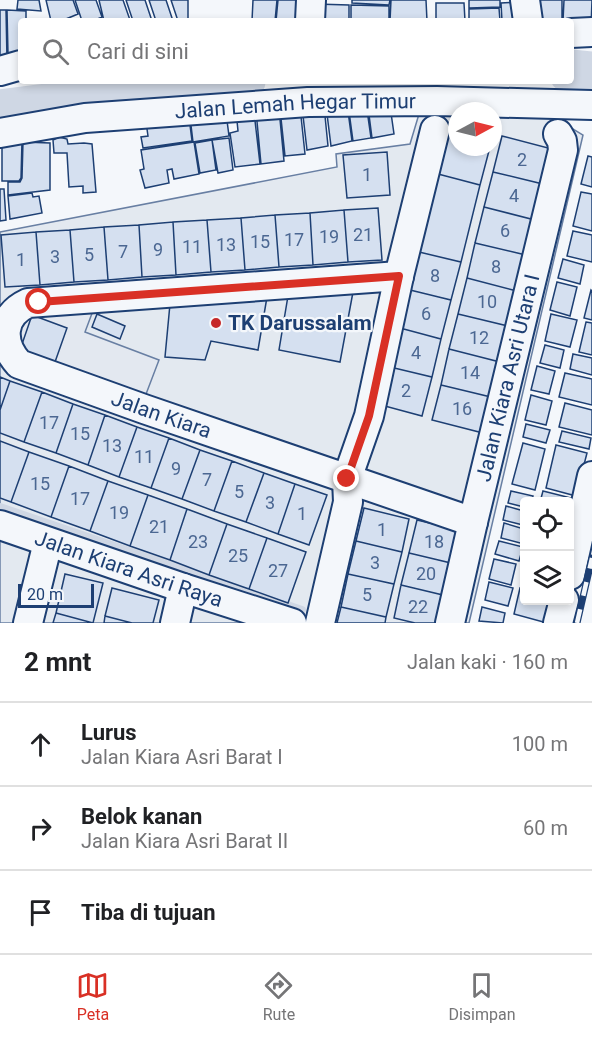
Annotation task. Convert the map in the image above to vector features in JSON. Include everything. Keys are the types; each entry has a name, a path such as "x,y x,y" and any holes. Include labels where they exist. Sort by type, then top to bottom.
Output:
{"street":[{"path":"310,18 311,0"},
{"path":"525,0 528,18"},
{"path":"574,33 592,32"},
{"path":"0,71 18,65"},
{"name":"Jalan Lemah Hegar Timur","path":"0,133 85,118 307,93 437,101 592,105"},
{"path":"320,623 348,502 347,479 369,416 399,276 435,130"},
{"name":"Jalan Kiara Asri Utara I","path":"450,623 563,150 558,134"},
{"name":"Jalan Kiara","path":"399,276 28,303 10,314 3,336 5,347 19,364 473,522"},
{"path":"574,557 592,476"},
{"name":"Jalan Kiara Asri Raya","path":"0,525 292,623"},
{"path":"28,623 48,542"},
{"path":"174,623 183,588"},
{"path":"558,623 563,605"}],"shaded area":[{"path":"419,114 448,114 448,156 502,156 502,115 550,115 583,135 469,623 0,623 0,232 337,167 336,154 410,144"},
{"path":"94,308 85,332 159,360 143,402 24,356 14,328 24,315"}],"building":[{"path":"18,0 39,0 41,11 17,9"},
{"path":"46,0 73,0 78,14 68,18 50,18"},
{"path":"75,0 96,0 102,17 81,18"},
{"path":"99,0 123,0 129,18 103,18"},
{"path":"126,0 145,0 151,18 132,18"},
{"path":"149,0 166,0 172,18 155,18"},
{"path":"171,0 188,0 188,18 177,18"},
{"path":"253,0 277,0 275,18 252,18"},
{"path":"278,0 306,0 305,18 276,18"},
{"path":"352,0 390,0 389,5 352,3"},
{"path":"391,0 426,0 427,18 390,18"},
{"path":"469,0 500,0 500,7 469,8"},
{"path":"527,0 562,0 562,18 534,18"},
{"path":"564,0 592,0 591,28 574,24 574,18 563,18"},
{"path":"521,2 521,18 502,18 501,3"},
{"path":"436,3 464,3 465,18 436,18"},
{"path":"315,4 349,5 349,18 317,18"},
{"path":"351,5 389,6 389,18 351,18"},
{"path":"499,8 500,18 469,18 469,9"},
{"path":"0,10 6,10 7,60 0,60"},
{"path":"7,10 26,11 26,18 18,18 18,54 8,54"},
{"path":"366,103 371,138 353,141 348,104"},
{"path":"347,104 352,141 331,146 326,106"},
{"path":"324,106 328,146 307,150 302,107"},
{"path":"390,106 394,134 372,138 368,107"},
{"path":"300,107 305,154 285,156 280,109"},
{"path":"279,109 284,161 261,164 256,111"},
{"path":"254,112 260,164 235,167 230,133 238,131 237,121"},
{"path":"226,113 229,136 193,142 190,117"},
{"path":"189,117 192,141 143,148 141,137 148,136 146,122"},
{"path":"448,136 448,156 488,156 480,185 438,174"},
{"path":"502,136 552,149 543,184 493,172 497,156 502,156"},
{"path":"59,137 67,139 68,144 92,144 96,192 83,193 83,186 69,187 67,153 54,153 53,140"},
{"path":"229,138 233,170 218,173 212,140"},
{"path":"212,140 216,170 200,173 195,143"},
{"path":"22,141 21,178 19,181 2,181 2,144"},
{"path":"23,142 50,143 50,190 8,195 8,182 20,182 22,178"},
{"path":"194,142 199,174 174,179 172,169 167,170 169,183 145,188 140,170 144,169 141,150"},
{"path":"387,152 390,195 347,198 343,155"},
{"path":"588,156 592,157 592,187 581,184"},
{"path":"493,172 543,184 535,220 484,207"},
{"path":"438,174 480,185 461,262 419,252"},
{"path":"0,189 4,189 6,220 0,221"},
{"path":"581,192 592,194 592,231 573,226"},
{"path":"32,193 33,197 39,196 42,213 10,219 8,196"},
{"path":"484,207 535,220 526,255 475,243"},
{"path":"378,208 382,260 348,262 344,210"},
{"path":"344,210 348,262 313,265 310,213"},
{"path":"310,213 313,265 279,267 275,215"},
{"path":"275,215 279,267 245,270 241,218"},
{"path":"241,218 245,270 211,272 207,220"},
{"path":"207,220 211,272 176,275 173,222"},
{"path":"173,222 176,275 142,277 139,225"},
{"path":"139,225 142,277 108,280 104,227"},
{"path":"104,227 108,280 74,282 70,230"},
{"path":"70,230 74,282 40,285 36,232"},
{"path":"573,231 592,235 592,262 567,256"},
{"path":"36,232 40,285 5,287 1,235"},
{"path":"475,243 526,255 517,291 467,278"},
{"path":"419,252 461,262 451,300 410,290"},
{"path":"563,259 584,265 580,284 558,278"},
{"path":"467,278 517,291 508,326 458,314"},
{"path":"557,282 577,287 570,316 550,310"},
{"path":"410,290 451,300 441,339 400,328"},
{"path":"592,291 592,320 584,318"},
{"path":"353,292 340,362 279,350 288,296"},
{"name":"TK Darussalam","path":"267,297 258,350 211,341 205,360 165,357 170,304"},
{"path":"97,314 125,326 120,339 92,327"},
{"path":"458,314 508,326 500,362 449,349"},
{"path":"551,314 577,320 570,347 545,341"},
{"path":"32,315 67,328 55,362 20,350"},
{"path":"586,322 592,323 592,355 579,352"},
{"path":"400,328 441,339 432,377 390,367"},
{"path":"545,345 564,350 560,368 540,363"},
{"path":"449,349 500,362 491,397 441,385"},
{"path":"573,354 592,358 592,375 570,369"},
{"path":"537,366 555,371 549,394 531,390"},
{"path":"390,367 432,377 422,416 381,405"},
{"path":"565,373 592,379 592,405 559,397"},
{"path":"0,377 10,381 0,410"},
{"path":"10,381 42,392 24,442 0,433 0,410"},
{"path":"441,385 491,397 483,433 432,420"},
{"path":"42,392 73,404 56,453 24,442"},
{"path":"531,395 552,401 546,425 525,420"},
{"path":"565,403 592,410 592,435 559,427"},
{"path":"73,404 105,415 88,465 56,453"},
{"path":"105,415 137,427 119,477 88,465"},
{"path":"526,424 550,430 546,443 523,437"},
{"path":"137,427 169,438 151,488 119,477"},
{"path":"562,431 591,438 589,449 559,442"},
{"path":"169,438 200,450 182,499 151,488"},
{"path":"0,441 29,452 11,502 0,498"},
{"path":"523,443 545,449 535,490 512,484"},
{"path":"556,445 587,453 576,496 546,488"},
{"path":"200,450 232,461 214,511 182,499"},
{"path":"29,452 69,466 51,517 11,502"},
{"path":"232,461 264,473 246,522 214,511"},
{"path":"69,466 108,481 90,531 51,517"},
{"path":"264,473 295,484 278,534 246,522"},
{"path":"108,481 148,495 130,546 90,531"},
{"path":"295,484 327,495 309,545 278,534"},
{"path":"511,491 533,496 520,497 520,506 508,503"},
{"path":"543,491 567,497 541,497"},
{"path":"148,495 187,509 170,560 130,546"},
{"path":"506,506 520,510 520,524 503,520"},
{"path":"364,508 409,519 402,552 356,541"},
{"path":"187,509 227,524 209,575 170,560"},
{"path":"417,520 459,530 451,563 409,553"},
{"path":"504,523 520,528 520,543 501,538"},
{"path":"227,524 267,538 249,589 209,575"},
{"path":"267,538 306,552 288,603 249,589"},
{"path":"356,541 402,552 394,584 348,574"},
{"path":"499,541 520,546 519,561 495,554"},
{"path":"409,553 451,563 443,595 401,585"},
{"path":"494,559 516,564 511,585 489,579"},
{"path":"65,574 103,583 93,623 56,613"},
{"path":"348,574 394,584 386,617 341,607"},
{"path":"489,582 513,588 508,606 485,600"},
{"path":"401,585 443,595 437,623 415,623 394,618"},
{"path":"112,588 159,600 153,623 132,623 105,616"},
{"path":"520,588 520,605 552,605 547,623 514,614"},
{"path":"341,607 386,617 385,623 337,623"},
{"path":"482,607 505,613 503,623 479,621"},
{"path":"56,613 93,623 53,623"},
{"path":"105,616 132,623 104,623"}],"waterway":[{"path":"574,72 592,74"},
{"path":"0,112 219,84"},
{"path":"0,507 302,610"}],"railway":[{"path":"577,623 592,558"}],"place":[{"name":"TK Darussalam","path":"216,323"}],"route":[{"path":"39,302 399,276 369,416 347,479"}]}
